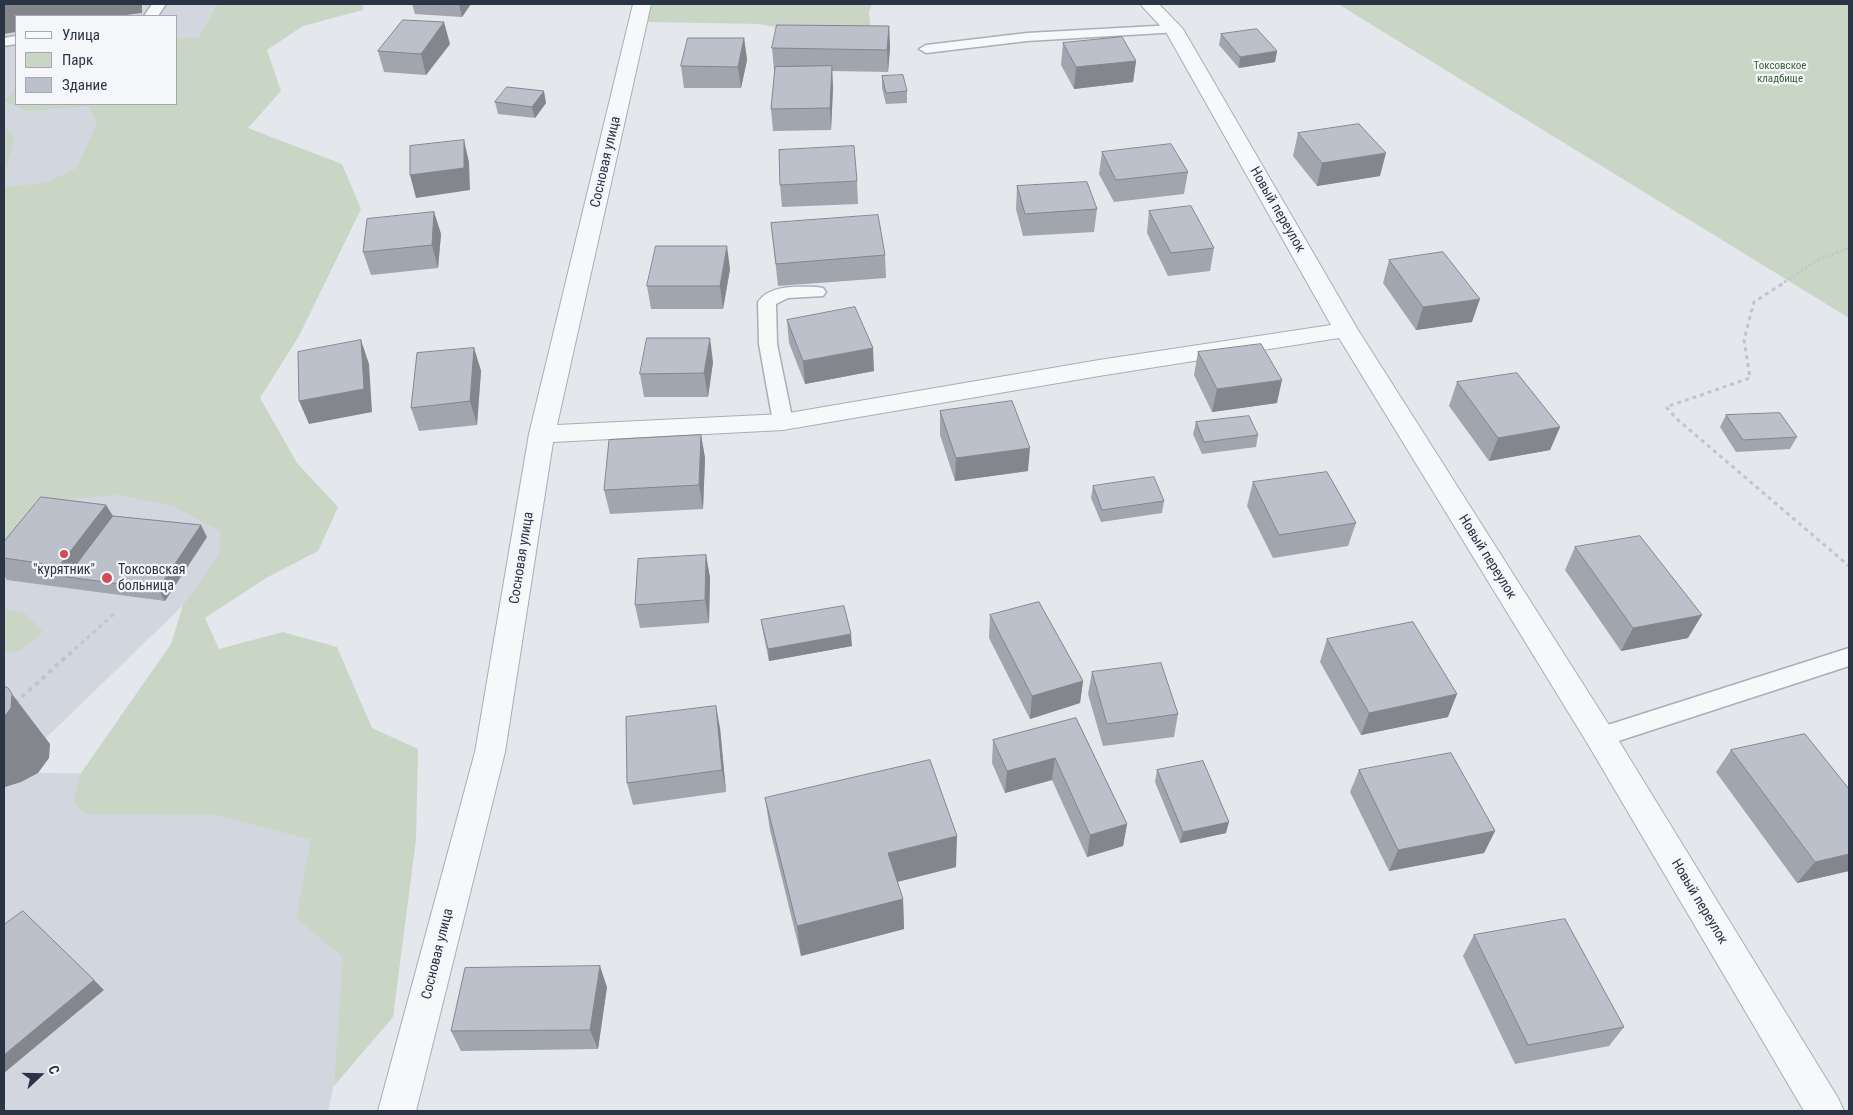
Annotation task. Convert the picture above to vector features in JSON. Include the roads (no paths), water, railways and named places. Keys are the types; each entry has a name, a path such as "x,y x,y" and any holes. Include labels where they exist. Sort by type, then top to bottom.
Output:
{"street":[{"name":"Сосновая улица","path":"397,1111 490,752 542,434 642,4"},
{"name":"Новый переулок","path":"1149,4 1174,29 1346,330 1600,737 1825,1111"},
{"path":"542,434 783,422 1099,368 1346,330"}],"lane":[{"path":"152,15 159,4"},
{"path":"926,49 1027,36 1174,29"},
{"path":"783,422 768,344 767,302 785,294 817,292"},
{"path":"1600,737 1849,657"}],"place":[{"name":"\"курятник\"","path":"64,554"},
{"name":"Токсовская больница","path":"107,578"}],"park label":[{"name":"Токсовское кладбище","path":"1780,72"}]}
